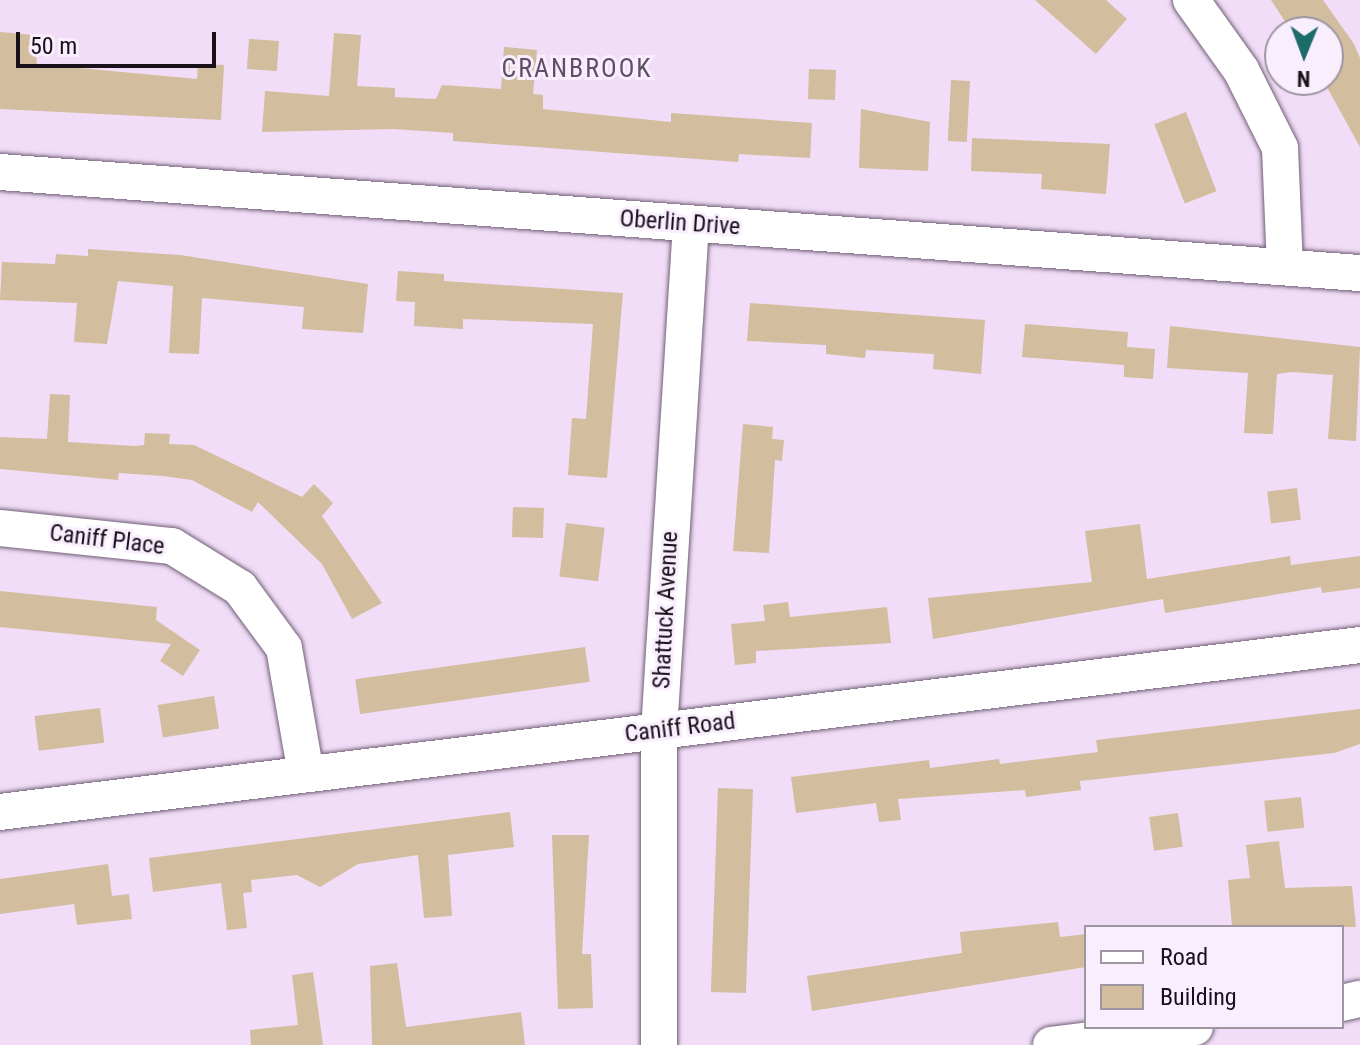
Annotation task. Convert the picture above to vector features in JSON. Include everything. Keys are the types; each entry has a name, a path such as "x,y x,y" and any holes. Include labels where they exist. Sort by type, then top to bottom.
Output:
{"street":[{"path":"1191,0 1241,70 1280,148 1285,267"},
{"name":"Oberlin Drive","path":"0,172 1360,273"},
{"name":"Shattuck Avenue","path":"659,1045 659,731 691,224"},
{"name":"Caniff Place","path":"0,528 172,546 240,588 284,648 306,774"},
{"name":"Caniff Road","path":"0,812 1360,645"},
{"path":"1051,1045 1179,1029"}],"building":[{"path":"1035,0 1106,0 1127,19 1096,54"},
{"path":"1271,0 1323,0 1334,16 1282,16"},
{"path":"1344,30 1360,58 1360,147 1332,96 1344,96"},
{"path":"0,32 34,35 37,64 197,79 198,64 224,65 221,120 0,109"},
{"path":"334,33 361,35 357,86 395,88 395,97 436,99 442,85 501,89 504,47 537,50 533,94 543,95 543,109 671,122 671,113 812,123 810,158 739,154 738,162 453,141 453,133 393,129 262,132 265,91 329,96"},
{"path":"249,39 279,41 277,71 247,69"},
{"path":"809,69 836,70 835,100 808,99"},
{"path":"951,80 970,81 967,142 948,141"},
{"path":"861,109 930,122 928,171 859,168"},
{"path":"1186,112 1216,191 1185,204 1154,124"},
{"path":"972,138 1110,144 1106,194 1041,189 1042,174 971,171"},
{"path":"88,249 180,255 368,284 363,333 302,329 304,307 202,298 199,354 169,353 173,286 118,281 107,344 74,342 77,303 0,300 2,262 55,264 56,254 88,256"},
{"path":"398,271 444,274 444,281 623,293 607,478 568,475 572,418 586,419 593,324 463,319 463,329 414,326 415,302 396,301"},
{"path":"750,303 985,320 981,374 933,369 934,354 866,350 865,358 826,354 826,345 747,341"},
{"path":"1025,324 1128,332 1127,347 1155,349 1153,379 1124,377 1124,365 1022,357"},
{"path":"1170,326 1360,347 1356,441 1328,439 1333,375 1292,372 1277,374 1273,434 1244,433 1248,373 1167,368"},
{"path":"50,394 70,395 68,442 135,446 144,445 145,433 170,434 169,444 194,445 302,497 314,484 333,503 322,516 382,603 352,619 322,564 258,502 252,512 192,480 163,476 119,473 118,480 0,469 0,437 47,439"},
{"path":"743,424 773,427 772,439 784,440 782,461 775,460 769,553 733,551"},
{"path":"1297,488 1301,520 1271,523 1267,492"},
{"path":"513,507 544,508 543,538 512,537"},
{"path":"566,523 605,528 598,581 559,577"},
{"path":"1140,524 1147,579 1290,556 1291,565 1360,556 1360,588 1322,593 1321,587 1165,613 1163,599 933,639 928,598 1092,582 1085,531"},
{"path":"0,591 157,607 156,620 200,650 183,676 160,661 171,644 0,627"},
{"path":"788,602 790,617 887,607 891,643 756,651 756,663 735,665 731,624 765,621 763,605"},
{"path":"585,647 590,682 360,714 355,679"},
{"path":"214,696 219,729 163,738 158,705"},
{"path":"100,708 104,743 39,751 34,716"},
{"path":"1360,709 1360,744 1334,753 1080,781 1081,790 1026,797 1025,790 898,799 901,820 879,822 876,803 796,813 791,777 929,760 930,768 999,759 1000,764 1098,752 1096,740"},
{"path":"718,788 753,789 746,993 711,992"},
{"path":"1301,797 1304,828 1267,832 1264,801"},
{"path":"510,812 514,847 448,855 452,916 424,918 418,855 358,864 320,887 297,875 251,880 252,892 243,893 247,928 227,930 221,883 153,892 149,858"},
{"path":"1178,813 1183,847 1154,851 1149,817"},
{"path":"552,835 589,835 582,954 591,954 593,1008 558,1009"},
{"path":"1279,841 1285,888 1352,886 1356,927 1232,925 1228,880 1250,878 1246,845"},
{"path":"108,864 112,896 129,894 132,919 77,925 74,904 0,914 0,879"},
{"path":"1058,922 1060,937 1084,934 1084,967 812,1011 807,976 962,953 960,932"},
{"path":"397,963 406,1027 521,1012 525,1045 372,1045 370,966"},
{"path":"313,972 323,1045 251,1045 250,1030 298,1025 292,975"}],"district":[{"name":"CRANBROOK","path":"577,69"}]}
